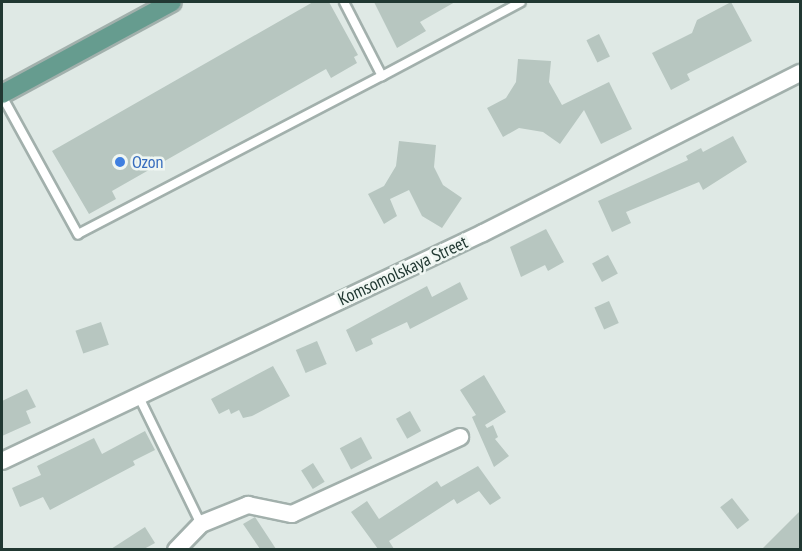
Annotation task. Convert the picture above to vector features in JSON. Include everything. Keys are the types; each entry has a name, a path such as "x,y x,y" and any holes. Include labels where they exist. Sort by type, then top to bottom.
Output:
{"main road":[{"path":"2,95 172,2"}],"street":[{"name":"Komsomolskaya Street","path":"2,461 483,233 801,73"},
{"path":"176,549 201,524 248,505 292,514 460,437"}],"lane":[{"path":"344,2 382,76"},
{"path":"2,95 78,234 521,2"},
{"path":"138,395 201,524"}],"building":[{"path":"313,2 329,2 358,55 354,57 357,63 331,78 326,69 112,191 116,199 89,214 52,151"},
{"path":"374,2 455,2 420,22 426,31 397,48"},
{"path":"731,2 752,41 687,74 690,80 671,90 652,53 692,33 697,20"},
{"path":"599,34 610,56 597,63 586,40"},
{"path":"518,59 551,61 549,82 562,105 609,82 632,129 601,144 584,110 560,144 543,132 519,128 503,137 487,108 506,98 516,82"},
{"path":"733,136 747,162 703,190 699,182 626,212 631,223 612,232 598,201 688,160 686,156 701,148 703,152"},
{"path":"399,141 436,145 434,167 443,185 462,198 442,228 422,216 409,190 390,199 397,216 384,224 368,194 384,186 396,166"},
{"path":"546,229 564,262 548,271 545,265 521,277 510,247"},
{"path":"608,255 618,274 602,282 592,263"},
{"path":"460,282 468,299 410,329 407,322 371,339 373,344 356,352 346,330 427,286 432,297"},
{"path":"609,301 619,323 604,329 594,308"},
{"path":"101,322 109,345 83,353 75,331"},
{"path":"317,341 327,364 306,373 296,350"},
{"path":"273,366 290,396 252,416 243,418 239,410 231,414 229,409 219,414 211,399"},
{"path":"484,375 506,412 485,425 487,428 493,425 498,437 495,439 509,456 494,467 472,417 476,415 460,390"},
{"path":"27,389 36,407 26,411 31,423 2,436 2,401"},
{"path":"410,411 421,431 407,439 396,419"},
{"path":"145,431 155,450 133,461 135,465 50,510 43,497 20,507 12,488 41,475 37,466 94,438 102,454"},
{"path":"361,437 372,458 351,469 340,448"},
{"path":"313,463 325,482 313,489 301,470"},
{"path":"478,466 501,498 490,505 479,491 457,504 454,499 389,541 394,549 378,549 351,512 367,501 379,519 437,481 441,487"},
{"path":"732,498 749,520 737,529 720,507"},
{"path":"801,510 801,549 762,549"},
{"path":"255,517 276,549 260,549 243,524"},
{"path":"145,527 155,543 144,549 111,549"}],"place":[{"name":"Ozon","path":"120,162"}]}
